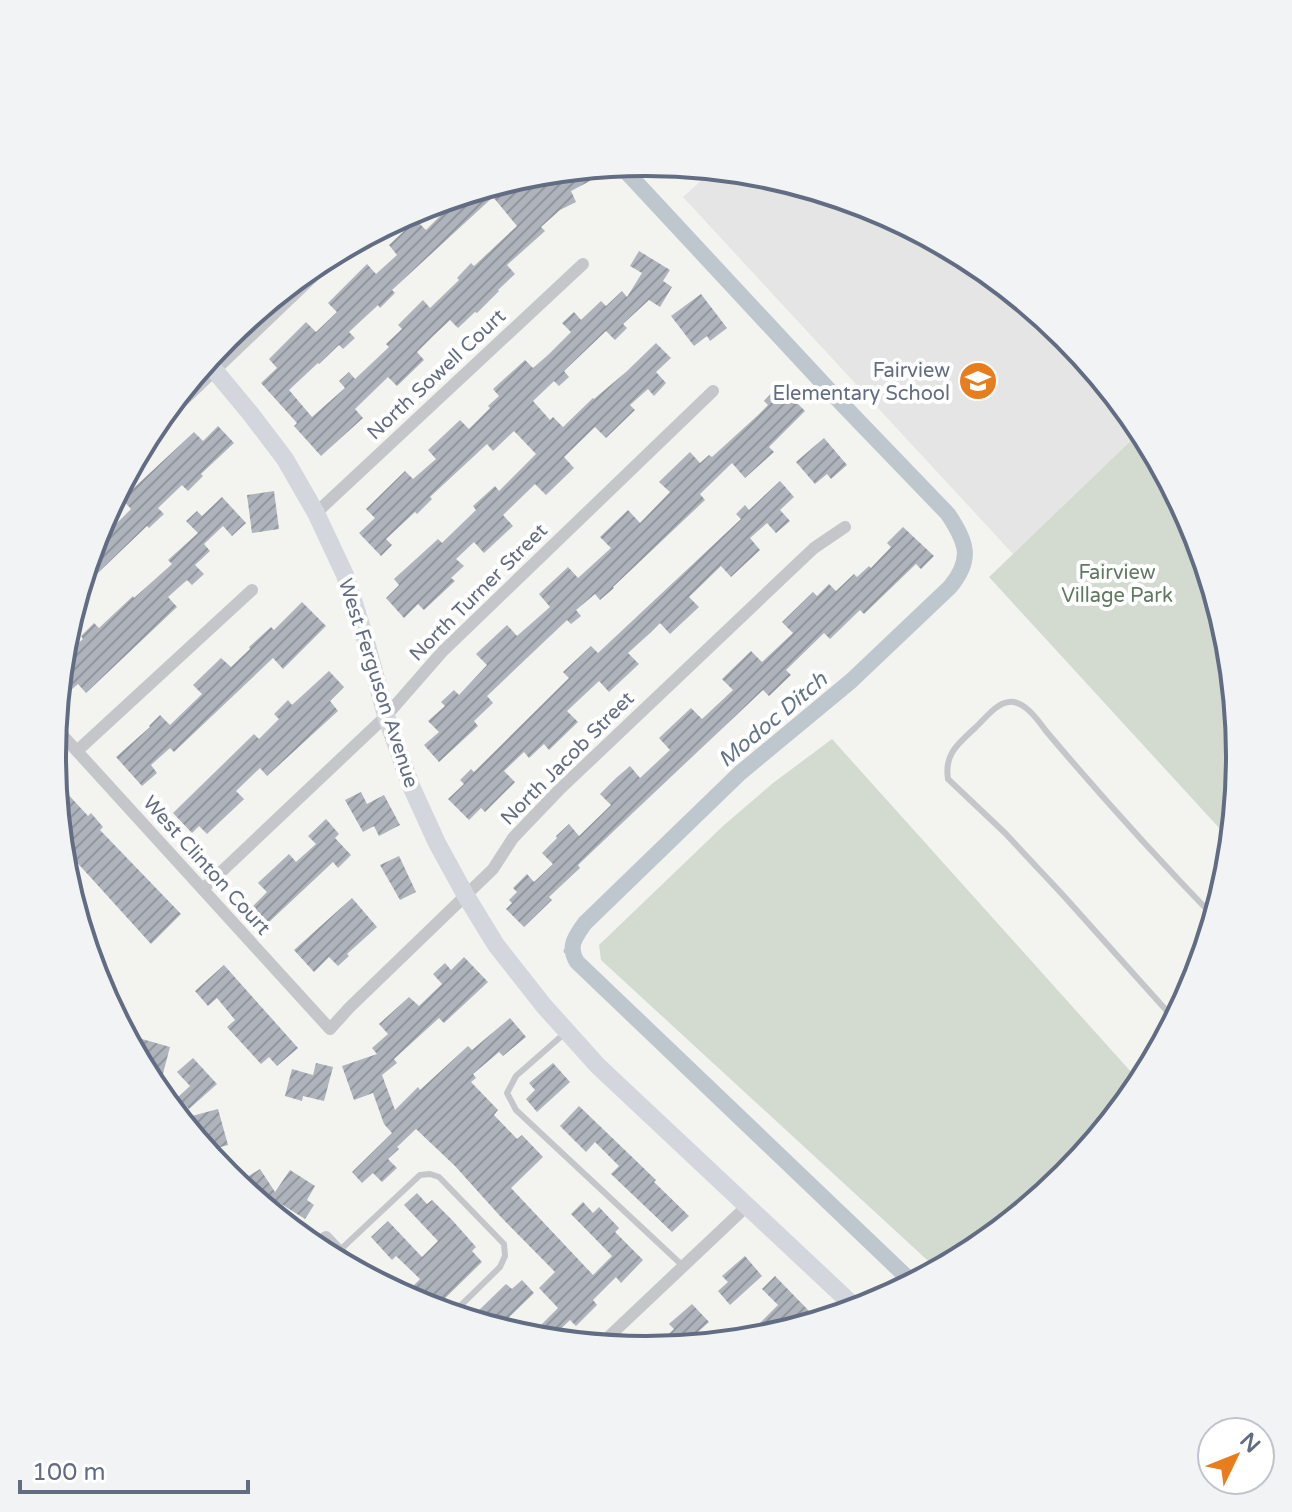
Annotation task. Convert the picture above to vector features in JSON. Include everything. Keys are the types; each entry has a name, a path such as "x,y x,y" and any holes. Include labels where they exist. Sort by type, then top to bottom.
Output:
{"street":[{"name":"North Sowell Court","path":"316,513 583,264"},
{"name":"West Ferguson Avenue","path":"215,369 285,459 316,513 345,575 386,716 411,786 437,843 496,945 566,1032 598,1066 845,1300"},
{"name":"North Turner Street","path":"203,889 386,716 442,652 713,391"},
{"name":"North Jacob Street","path":"330,1029 493,869 513,838 559,790 814,548 845,527"},
{"path":"77,751 252,590"},
{"name":"West Clinton Court","path":"66,739 330,1029"},
{"path":"610,1335 747,1206"}],"lane":[{"path":"1167,1011 1043,873 948,779 946,768 950,754 999,707 1008,702 1020,704 1205,908"},
{"path":"566,1032 516,1076 507,1093 516,1110 683,1266"},
{"path":"341,1249 420,1175 439,1177 504,1244 505,1256 500,1267 461,1305"}],"shaded area":[{"name":"Fairview Elementary School","path":"703,179 759,187 832,207 903,236 968,274 1028,320 1082,374 1132,440 1013,554 683,197"}],"green space":[{"name":"Fairview Village Park","path":"1132,440 1182,534 1215,643 1225,718 1225,794 1221,830 989,577"},
{"path":"832,739 1131,1072 1106,1109 1056,1166 999,1216 929,1262 601,960 599,945 723,826 773,783"}],"building":[{"path":"570,181 590,181 571,191 576,202 560,210 541,227 545,231 507,265 515,274 499,291 458,328 450,320 417,352 424,360 397,386 388,377 355,409 363,418 321,456 294,426 297,423 261,383 277,368 269,359 306,322 316,332 337,312 328,303 367,264 376,274 397,255 389,245 408,227 419,223 426,230 443,213 496,196","holes":["493,197 517,226 474,266 471,263 457,278 459,280 430,308 423,300 398,325 402,329 386,344 389,347 355,379 349,372 339,381 345,388 312,417 289,390 339,345 343,349 355,338 349,332 378,305 380,308 395,293 392,290"]},
{"path":"639,251 670,270 663,281 672,287 660,307 649,300 623,324 627,328 615,340 606,331 564,371 569,377 559,386 554,381 533,401 550,420 553,417 563,427 656,343 671,358 656,372 666,383 654,396 648,389 630,405 635,410 606,438 595,427 564,457 574,468 546,495 535,484 503,515 513,526 484,553 474,542 456,559 464,566 451,578 455,581 424,610 418,604 404,618 386,598 399,585 394,579 438,539 442,543 476,510 473,506 495,486 499,491 536,454 514,431 493,451 487,444 430,497 432,499 417,514 415,512 386,539 392,545 381,556 359,533 375,518 366,509 405,471 413,479 436,459 428,450 460,420 469,429 499,396 493,389 525,360 533,368 548,355 571,332 562,323 574,312 581,320 601,301 606,306 622,291 627,297 642,273 630,266"},
{"path":"701,294 727,328 710,341 707,336 694,346 671,316"},
{"path":"779,385 805,411 769,447 774,452 745,478 732,463 700,494 705,500 614,588 600,600 595,594 576,610 581,616 571,624 567,620 487,696 493,703 474,721 478,726 439,762 424,745 439,732 428,721 445,706 441,702 454,690 459,695 487,665 476,654 507,625 517,636 550,607 539,594 568,567 578,578 611,548 600,537 628,510 640,523 670,492 659,482 690,452 700,463 709,455 712,457 768,405 764,401"},
{"path":"218,426 234,443 188,491 182,485 158,508 164,514 95,575 113,527 131,509 125,502 130,491 194,432 203,441"},
{"path":"824,438 847,465 831,479 827,474 815,484 796,462"},
{"path":"780,481 794,497 780,510 790,521 776,533 767,523 750,538 760,550 731,577 721,566 689,597 699,607 670,634 660,623 628,653 639,664 609,692 599,681 567,711 578,722 549,750 544,744 529,758 524,752 504,771 515,782 485,812 481,808 469,820 448,799 464,784 460,780 471,769 474,772 569,678 563,672 591,646 598,653 741,519 736,514 745,505 749,510"},
{"path":"274,491 279,529 252,533 247,495"},
{"path":"222,497 246,523 232,536 223,526 204,544 210,551 195,565 204,574 192,585 187,580 168,597 177,607 86,693 78,684 70,691 77,645 83,639 81,636 94,623 99,628 172,564 168,560 198,533 186,521 197,511 202,516"},
{"path":"903,527 934,556 921,569 916,564 864,614 860,610 830,639 824,633 786,670 791,675 769,696 763,690 578,865 580,868 549,897 552,900 524,927 506,909 517,892 513,888 527,874 534,882 553,864 542,853 556,836 569,824 579,836 611,805 600,794 616,778 630,766 640,778 670,750 659,738 691,708 702,719 733,690 722,679 751,651 762,662 793,633 782,622 813,592 817,596 829,584 836,591 854,574 857,577 869,566 871,568 891,547 887,543"},
{"path":"302,602 326,626 283,669 273,658 174,752 170,748 151,765 157,773 142,786 116,757 160,715 170,725 202,694 193,685 221,658 231,667 249,647 271,627 274,630"},
{"path":"329,671 344,687 330,701 338,711 267,776 260,768 236,791 244,799 207,834 199,826 192,833 173,813 254,734 259,739 279,719 274,714 288,700 292,705"},
{"path":"361,792 367,804 384,795 400,825 379,836 374,826 363,832 345,800"},
{"path":"67,793 88,816 91,813 103,827 100,830 181,914 151,944 76,861"},
{"path":"326,819 339,834 335,838 351,855 338,868 333,862 268,923 253,906 267,892 258,883 289,854 296,862 316,844 308,836"},
{"path":"399,856 416,892 400,900 380,865"},
{"path":"352,898 377,927 338,966 329,957 314,972 294,950"},
{"path":"464,957 488,982 444,1023 439,1018 394,1059 397,1063 382,1075 395,1110 468,1046 472,1050 510,1018 526,1037 503,1056 499,1052 473,1074 476,1078 471,1082 498,1110 494,1115 517,1139 522,1135 543,1157 511,1188 593,1275 612,1256 571,1214 583,1202 593,1213 599,1207 619,1228 615,1232 643,1260 621,1283 616,1277 593,1300 597,1305 576,1326 570,1320 560,1329 540,1326 558,1308 539,1288 555,1272 416,1129 388,1159 397,1168 382,1182 373,1173 362,1183 352,1172 392,1133 384,1124 373,1093 354,1100 342,1066 377,1054 372,1048 388,1034 379,1024 409,997 419,1006 442,984 433,974 445,963 451,970"},
{"path":"224,965 298,1048 277,1066 269,1057 261,1064 227,1027 235,1020 217,998 208,1006 195,991"},
{"path":"141,1041 170,1047 162,1076 144,1046"},
{"path":"193,1058 217,1084 189,1109 178,1097 190,1086 177,1072"},
{"path":"316,1063 333,1067 324,1101 303,1096 302,1101 285,1096 292,1069 313,1075"},
{"path":"553,1063 570,1082 537,1112 526,1099 535,1090 529,1083"},
{"path":"579,1106 689,1216 672,1232 611,1174 619,1166 595,1142 586,1152 560,1126"},
{"path":"218,1109 228,1145 219,1148 192,1116"},
{"path":"260,1169 275,1192 290,1170 315,1186 307,1200 314,1205 305,1219 274,1200 248,1177"},
{"path":"417,1193 427,1204 432,1200 476,1247 472,1251 482,1262 444,1299 418,1289 414,1285 420,1279 396,1256 392,1260 371,1237 388,1221 422,1257 438,1241 404,1205"},
{"path":"745,1256 762,1276 730,1305 718,1291 728,1282 722,1276"},
{"path":"775,1276 809,1311 758,1325 778,1305 762,1289"},
{"path":"522,1280 534,1293 507,1319 479,1311 506,1284 512,1289"},
{"path":"692,1304 709,1322 696,1334 684,1335 667,1335 674,1329 669,1324"}],"waterway":[{"name":"Modoc Ditch","path":"631,176 948,514 960,534 965,551 962,568 950,587 851,681 740,773 585,923 574,941 574,956 905,1275"},
{"name":"Modoc Ditch","path":"566,951 572,950"}],"place":[{"name":"Fairview Elementary School","path":"978,381"}]}
